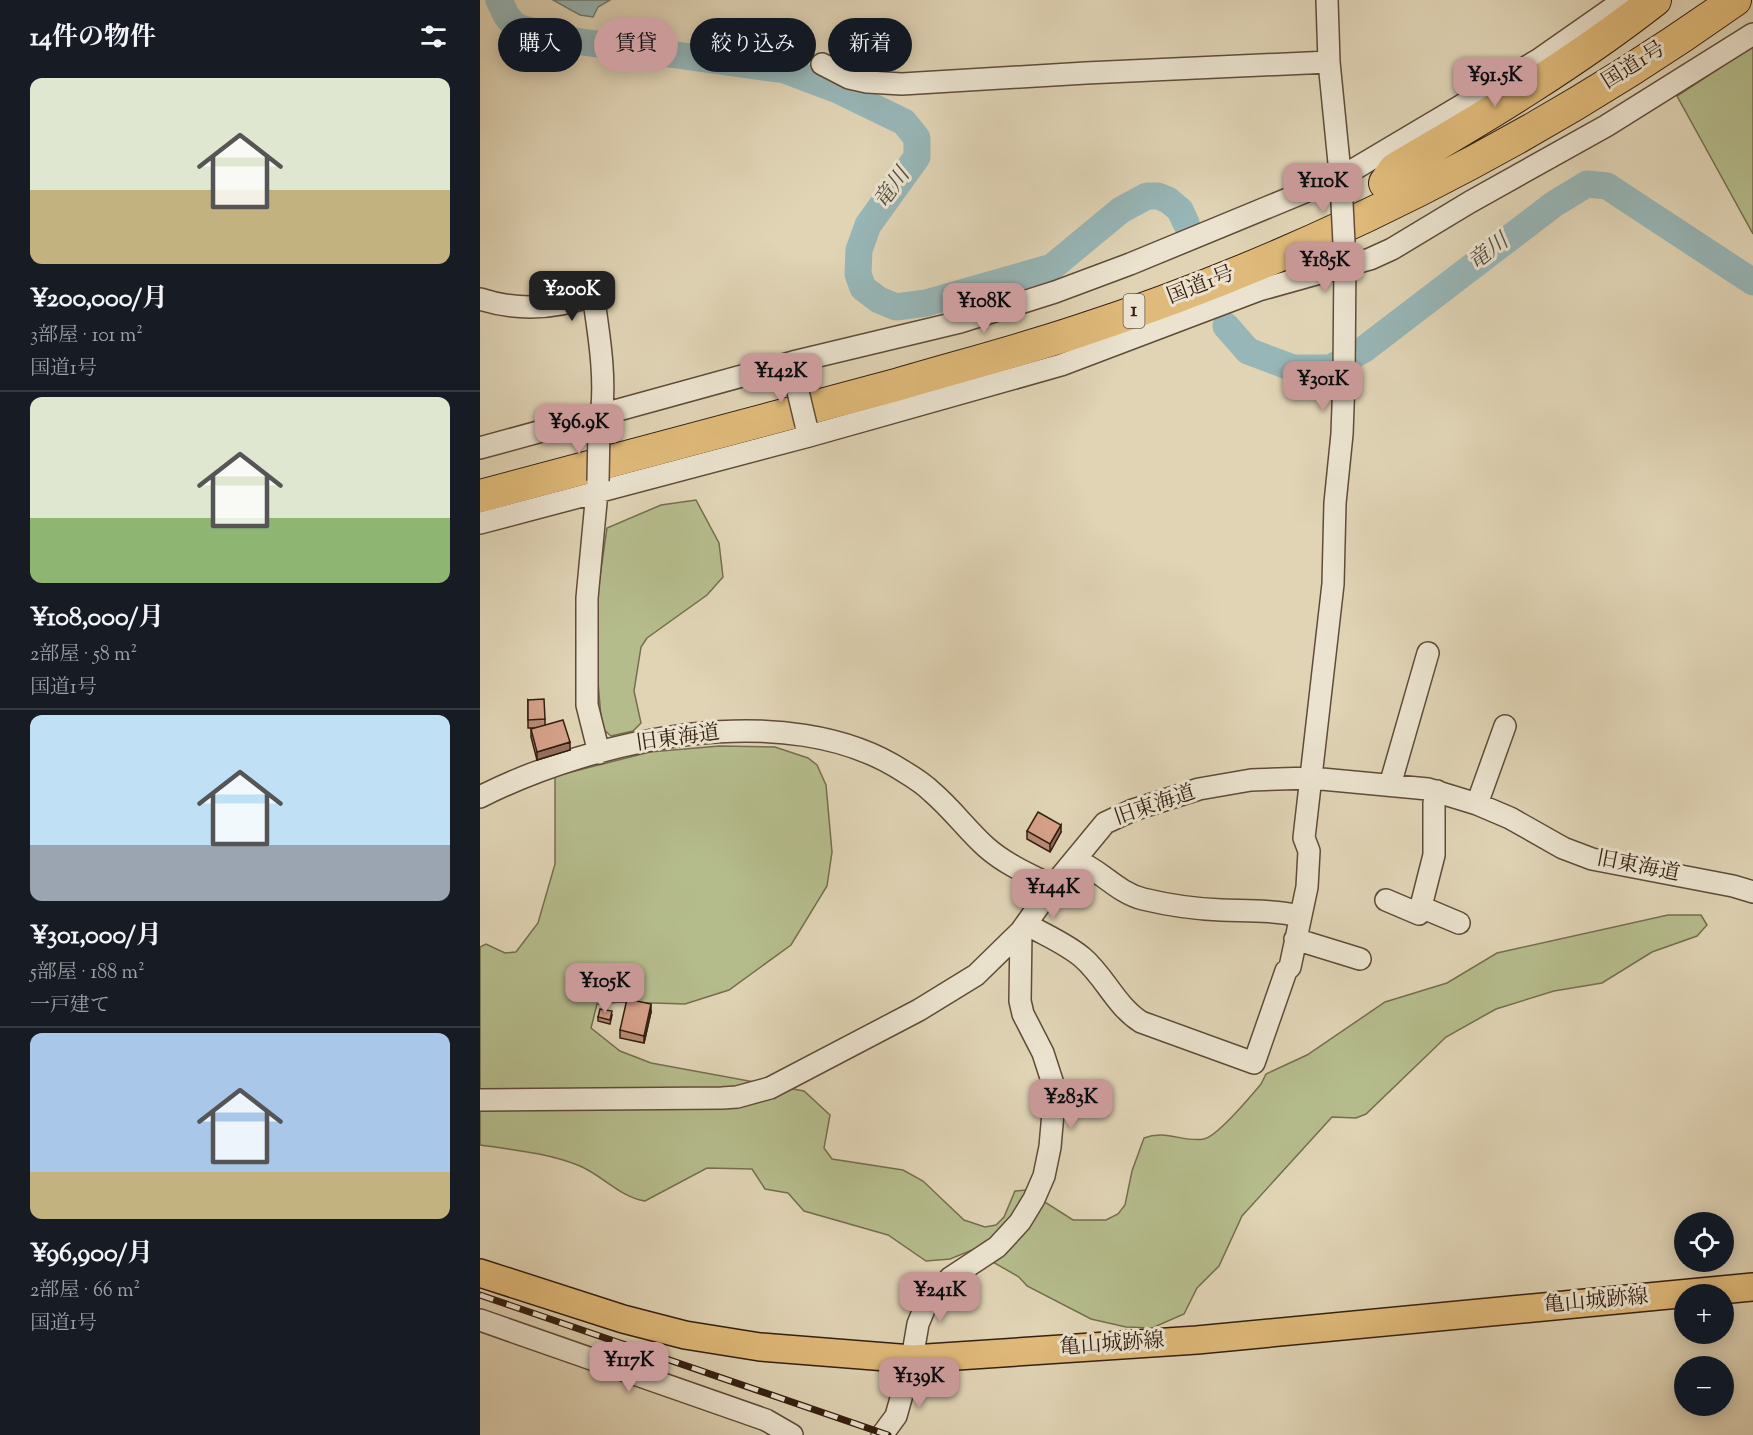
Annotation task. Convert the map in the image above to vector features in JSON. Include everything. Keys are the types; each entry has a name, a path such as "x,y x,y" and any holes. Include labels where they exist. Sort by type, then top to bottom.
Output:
{"highway":[{"path":"1655,0 1612,34 1548,78 1395,169 1388,194 1424,200 1602,102 1753,9"},
{"name":"国道1号","path":"480,496 842,400 1082,330 1263,261 1388,194 1700,0"},
{"name":"国道1号","path":"480,476 946,351 1077,311 1138,290 1388,194 1449,174 1579,101 1735,0"}],"main road":[{"name":"亀山城跡線","path":"480,1273 623,1319 685,1335 760,1347 912,1359 1197,1340 1753,1287"}],"street":[{"path":"1024,928 1084,959 1133,1017 1141,1022 1254,1063 1286,971 1290,967 1307,887 1309,851 1304,838 1333,584 1344,379 1345,267 1341,180 1329,62 1327,0"},
{"path":"480,448 600,422 950,325 1055,292 1213,231 1341,180 1538,60 1624,0"},
{"path":"480,523 597,486 1061,365 1259,290 1370,259 1392,249 1470,202 1606,126 1753,34"},
{"path":"822,64 849,78 867,82 902,84 1098,72 1329,62"},
{"path":"480,299 507,307 532,307 576,301 593,295 601,347 600,422 587,598 587,705 599,753"},
{"path":"793,368 807,431"},
{"path":"1390,785 1428,653"},
{"path":"1477,804 1505,726"},
{"name":"旧東海道","path":"480,797 558,765 658,738 699,732 782,734 850,745 879,758 909,775 932,792 987,848 1025,873 1053,886 1105,824 1133,810 1200,789 1251,780 1311,778 1437,791 1510,818 1563,848 1592,859 1733,886 1753,892"},
{"path":"1386,900 1419,914 1434,855 1434,803 1437,791"},
{"path":"1075,860 1089,864 1127,893 1144,899 1189,907 1260,910 1300,916"},
{"path":"480,1100 722,1098 770,1088 919,1010 976,975 1024,928 1053,886"},
{"path":"1421,907 1459,923"},
{"path":"882,1435 896,1416 912,1359 918,1324 925,1307 950,1278 997,1247 1020,1222 1034,1199 1048,1161 1055,1090 1043,1053 1022,1007 1024,928"},
{"path":"1295,939 1360,959"},
{"path":"480,1320 766,1420 792,1435"}],"green space":[{"path":"1753,46 1753,234 1677,96"},
{"path":"696,500 719,543 723,577 707,595 647,638 641,647 634,691 641,723 633,731 611,736 602,728 595,648 595,611 607,528 661,505"},
{"path":"719,746 775,747 808,758 817,765 826,785 832,852 827,886 791,945 729,990 685,1004 621,1002 597,1004 591,1028 620,1051 651,1063 804,1091 830,1115 824,1148 832,1159 903,1170 923,1181 964,1220 985,1227 996,1225 1004,1217 1015,1191 1026,1190 1073,1220 1106,1220 1118,1214 1125,1205 1132,1171 1144,1138 1167,1135 1197,1140 1210,1136 1242,1106 1261,1084 1266,1074 1307,1055 1385,1002 1447,983 1497,953 1668,915 1701,915 1707,925 1697,936 1652,952 1602,983 1554,991 1496,1009 1446,1037 1366,1114 1356,1118 1332,1117 1242,1216 1219,1266 1197,1288 1184,1314 1152,1328 1126,1327 1091,1319 1027,1286 1019,1277 972,1250 950,1259 926,1261 888,1235 804,1211 788,1193 765,1189 752,1169 707,1168 645,1201 620,1191 580,1166 531,1152 480,1145 480,947 486,944 505,953 516,952 538,923 555,864 555,776 650,752"}],"water":[{"path":"553,0 610,0 598,7 593,17 580,15"}],"building":[{"path":"544,699 545,719 528,720 528,700"},
{"path":"563,720 570,742 537,752 531,729"},
{"path":"1038,812 1061,825 1050,844 1027,831"},
{"path":"627,999 651,1004 644,1036 620,1030"},
{"path":"600,1009 612,1011 610,1020 598,1017"}],"waterway":[{"name":"竜川","path":"499,0 514,25 523,29 575,41 785,70 838,90 904,122 917,138 917,157 868,225 859,250 858,274 863,288 879,300 896,307 926,303 1052,267 1121,210 1147,196 1158,196 1168,200 1180,210 1186,223"},
{"name":"竜川","path":"1226,326 1248,351 1293,368 1330,368 1363,350 1554,204 1587,184 1607,186 1753,282"}],"railway":[{"path":"480,1295 888,1435"}]}
